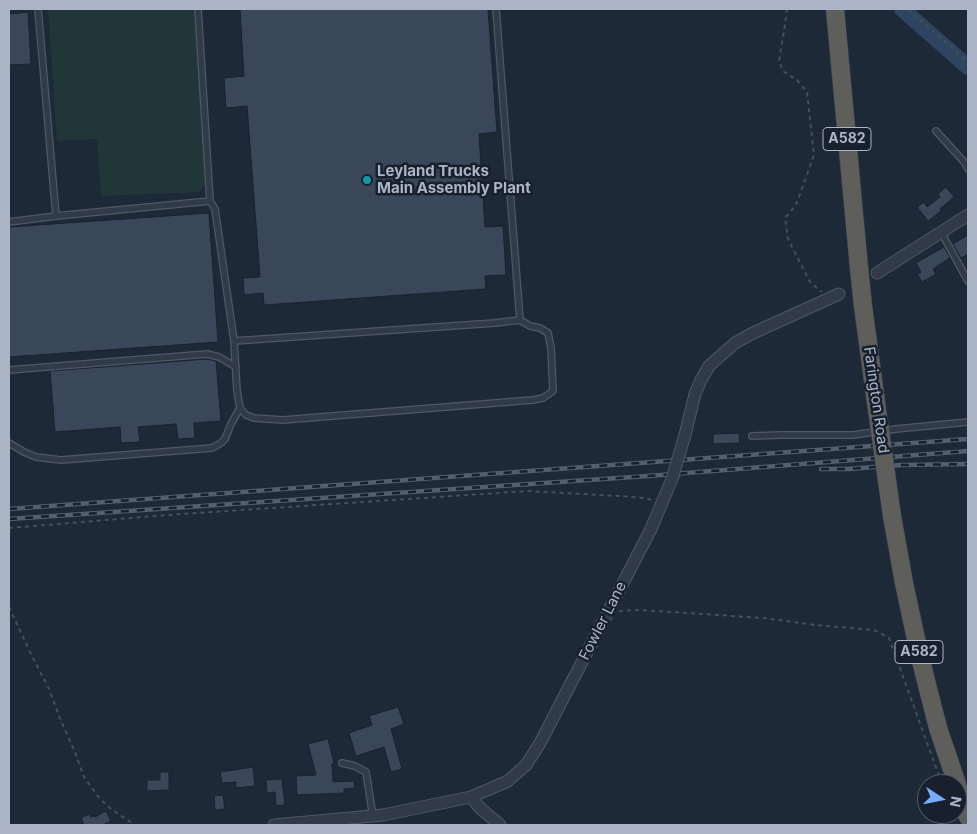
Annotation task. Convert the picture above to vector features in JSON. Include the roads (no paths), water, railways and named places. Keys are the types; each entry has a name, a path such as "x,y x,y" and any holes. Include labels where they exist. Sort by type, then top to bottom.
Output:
{"highway":[{"name":"Farington Road","path":"836,9 863,306 892,516 919,653 938,728 953,774"}],"street":[{"path":"877,273 968,215"},
{"name":"Fowler Lane","path":"274,825 373,817 471,797 508,781 526,764 540,743 651,529 672,479 695,394 710,366 735,343 835,296"},
{"path":"471,797 479,807 500,825"}],"lane":[{"path":"38,9 56,216"},
{"path":"198,9 210,201 215,209 234,341 237,391 240,408 246,415 254,418 283,420 524,401 543,398 553,391 551,348 548,333 520,320 234,341"},
{"path":"496,9 520,320"},
{"path":"936,131 968,169"},
{"path":"9,222 210,201"},
{"path":"941,232 968,280"},
{"path":"9,370 207,354 219,357 236,367"},
{"path":"9,444 36,457 61,460 212,448 225,439 240,408"},
{"path":"752,436 853,435 968,422"},
{"path":"342,763 355,766 366,772 373,817"}],"waterway":[{"path":"902,9 968,67"}],"railway":[{"path":"9,509 968,439"},
{"path":"9,519 648,476 968,451"},
{"path":"821,469 968,464"}],"place":[{"name":"Leyland Trucks Main Assembly Plant","path":"367,180"}]}
